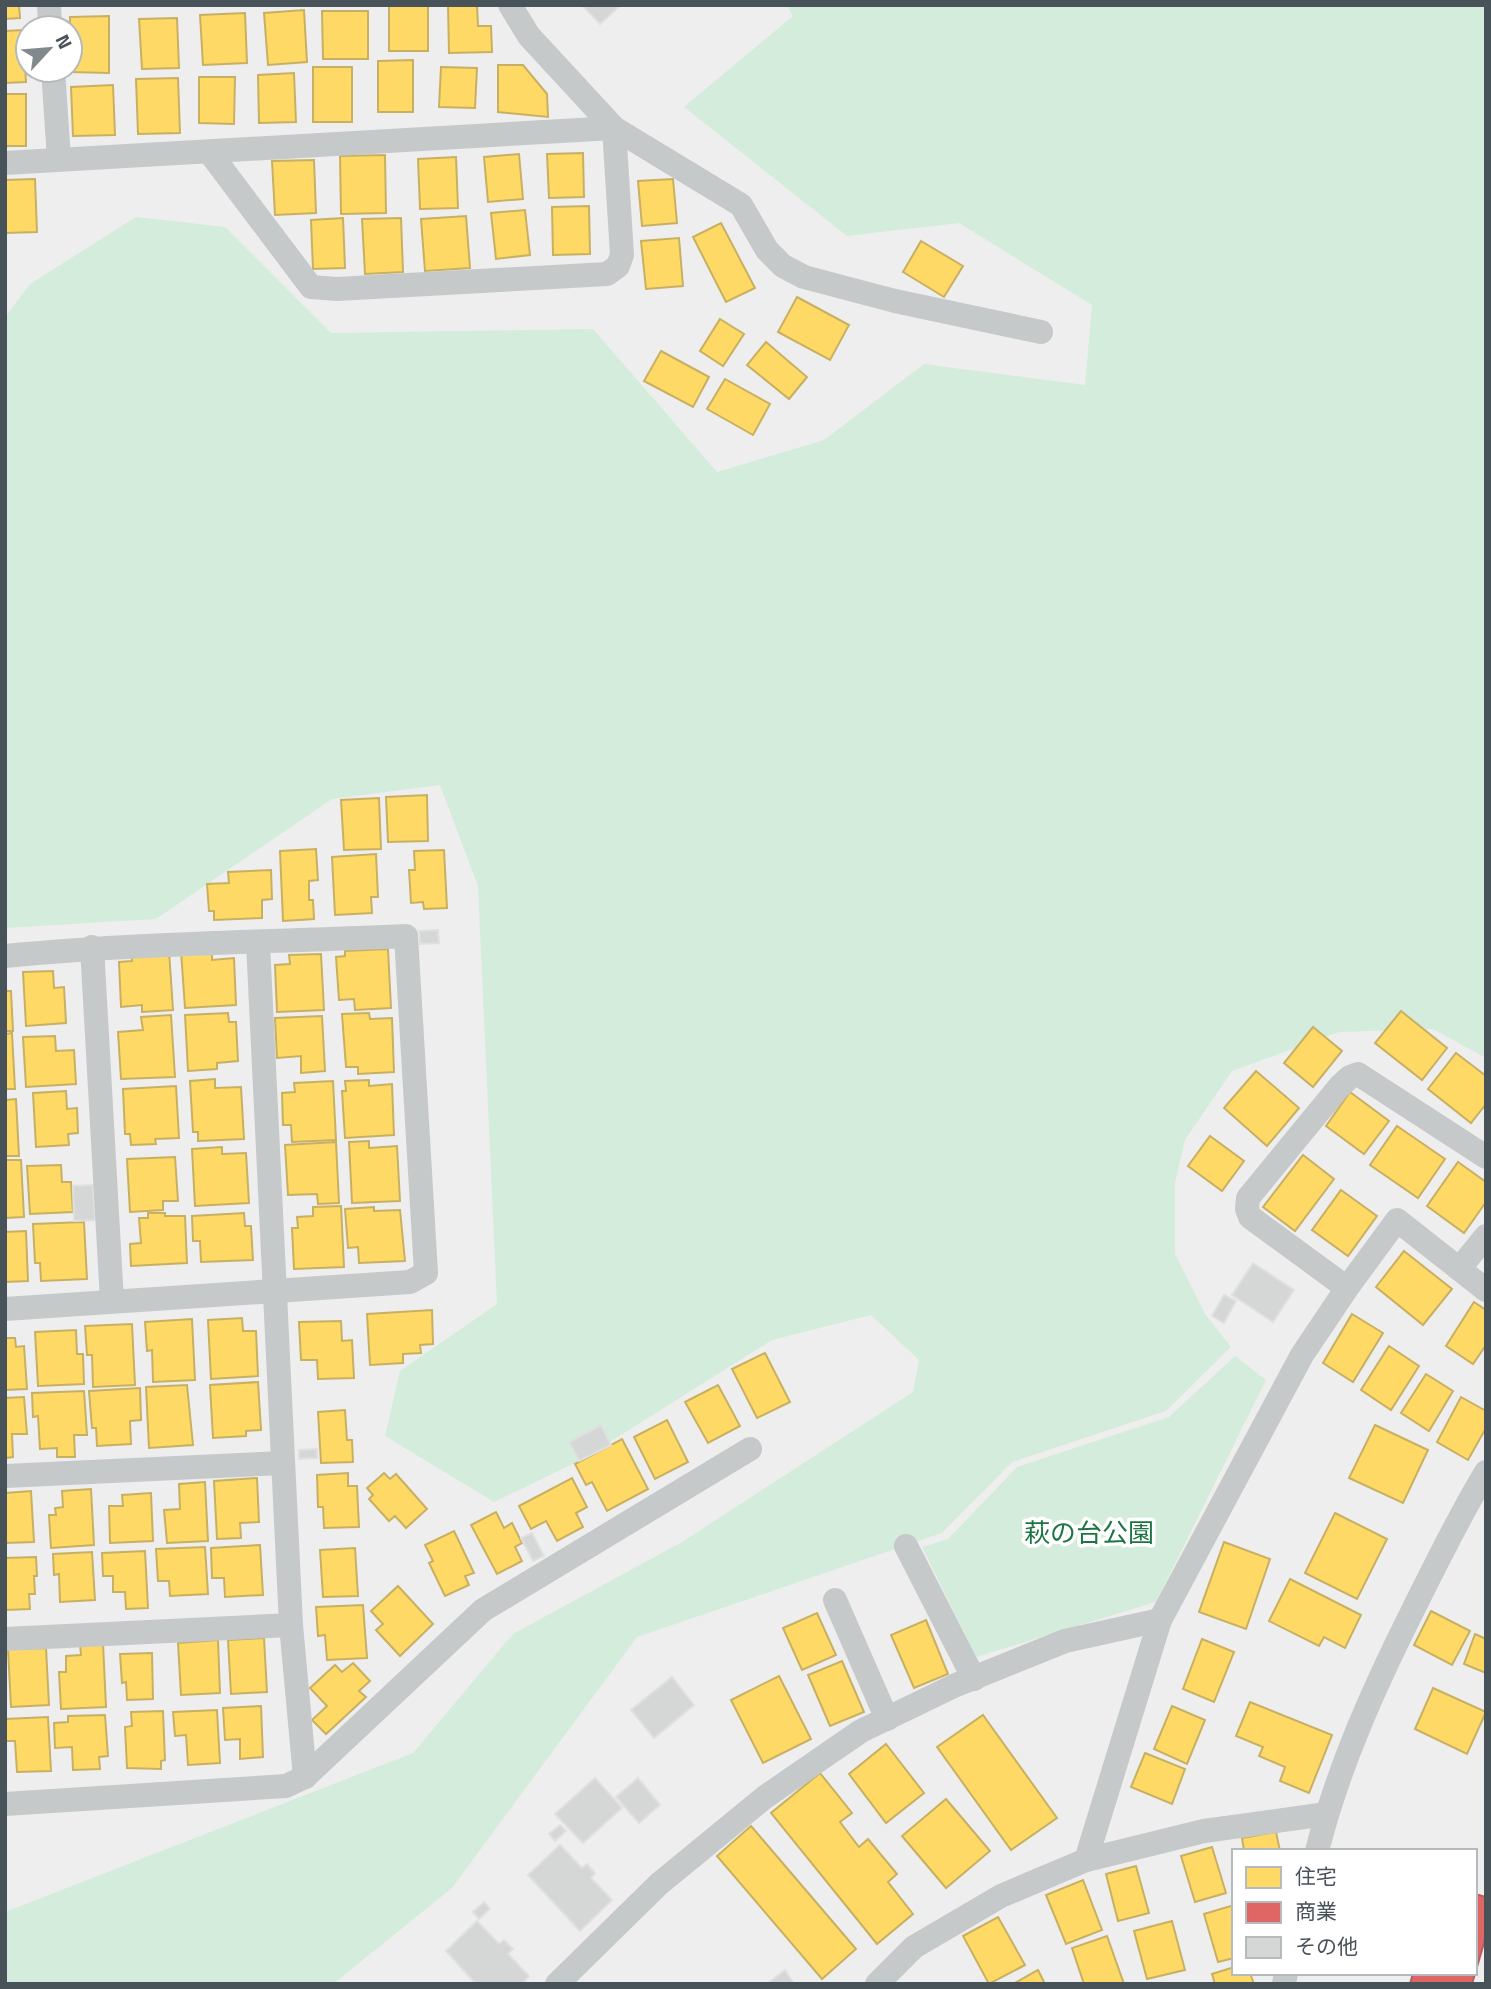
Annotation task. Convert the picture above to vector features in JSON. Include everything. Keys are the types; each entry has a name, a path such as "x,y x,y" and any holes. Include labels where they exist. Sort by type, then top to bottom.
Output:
{"street":[{"path":"510,5 529,36 614,128 741,205 767,250 783,266 804,278 895,301 1041,332"},
{"path":"54,84 60,159"},
{"path":"5,163 614,128"},
{"path":"210,153 311,287 337,289 607,274 618,267 622,255 614,128"},
{"path":"5,956 92,947 406,936 426,1273 410,1282 5,1309"},
{"path":"258,943 291,1625 305,1777"},
{"path":"92,947 112,1301"},
{"path":"1347,1288 1250,1217 1247,1209 1248,1198 1350,1077 1358,1074 1486,1157"},
{"path":"1086,1860 1160,1620 1303,1355 1347,1288 1397,1220 1486,1290"},
{"path":"1459,1269 1486,1236"},
{"path":"5,1804 286,1786 305,1777 483,1611 750,1449"},
{"path":"5,1476 283,1463"},
{"path":"1317,1849 1326,1814 1370,1698 1458,1519 1486,1472"},
{"path":"906,1546 974,1679"},
{"path":"835,1600 887,1719"},
{"path":"557,1984 659,1884 765,1797 861,1731 974,1679 1065,1642 1160,1620"},
{"path":"5,1639 291,1625"},
{"path":"877,1984 914,1947 1001,1896 1086,1860 1204,1831 1326,1814"}],"green space":[{"path":"786,5 1486,5 1486,1058 1433,1029 1339,1032 1232,1071 1185,1140 1175,1183 1175,1254 1205,1314 1231,1347 1166,1411 1012,1462 942,1533 637,1637 452,1888 333,1984 5,1984 5,1912 413,1753 513,1634 682,1542 913,1392 919,1360 871,1315 772,1340 581,1460 494,1502 385,1436 400,1371 497,1304 478,886 440,785 332,799 156,919 5,928 5,317 30,284 136,217 225,227 331,333 593,329 717,472 824,440 924,364 1085,385 1092,305 959,223 847,236 684,107 793,16"},
{"name":"萩の台公園","path":"1235,1356 1266,1380 1156,1602 976,1657 922,1547 948,1539 1017,1467 1169,1417"}],"building: 住宅":[{"path":"5,5 19,5 20,14 14,14 14,18 5,19"},
{"path":"389,5 428,5 428,51 389,51"},
{"path":"448,5 477,5 478,26 491,26 492,52 449,53"},
{"path":"304,10 307,62 268,65 264,13"},
{"path":"322,11 368,11 368,59 323,59"},
{"path":"245,13 247,63 203,65 200,15"},
{"path":"109,16 109,73 84,72 84,17"},
{"path":"177,18 179,68 142,69 139,19"},
{"path":"14,30 14,83 5,83 5,31"},
{"path":"413,60 413,112 378,112 378,61"},
{"path":"498,65 523,65 547,94 548,117 498,112"},
{"path":"313,67 352,67 352,122 313,122"},
{"path":"441,67 477,68 475,108 439,107"},
{"path":"294,73 296,122 259,123 258,75"},
{"path":"199,77 235,77 234,124 199,123"},
{"path":"178,78 180,133 138,134 136,79"},
{"path":"113,85 115,135 73,136 71,87"},
{"path":"5,94 26,94 26,146 5,146"},
{"path":"583,153 584,197 549,198 547,154"},
{"path":"519,154 523,199 488,202 484,157"},
{"path":"385,155 386,213 341,214 340,156"},
{"path":"456,157 458,208 420,209 418,159"},
{"path":"314,160 316,213 275,215 272,161"},
{"path":"35,179 37,232 5,233 5,180"},
{"path":"673,179 677,223 642,226 638,181"},
{"path":"589,206 590,254 553,255 552,207"},
{"path":"525,210 530,255 496,259 491,213"},
{"path":"466,216 470,268 425,271 421,219"},
{"path":"343,218 345,268 313,269 311,220"},
{"path":"401,218 403,272 365,274 362,219"},
{"path":"721,223 755,288 726,302 693,237"},
{"path":"679,238 683,286 646,289 641,241"},
{"path":"921,241 963,266 944,297 903,272"},
{"path":"797,297 849,325 830,360 778,332"},
{"path":"720,319 744,334 723,366 700,351"},
{"path":"766,342 807,377 789,399 747,365"},
{"path":"661,351 709,377 693,407 644,381"},
{"path":"725,379 770,404 753,435 707,409"},
{"path":"427,795 428,841 388,842 386,797"},
{"path":"379,798 381,849 344,850 341,800"},
{"path":"316,849 318,880 309,881 309,900 313,900 314,919 283,921 280,851"},
{"path":"444,850 447,908 424,909 423,902 411,903 409,870 415,870 414,851"},
{"path":"376,854 378,897 371,897 372,913 335,915 332,857"},
{"path":"271,870 272,899 262,900 262,918 214,920 214,911 209,911 207,884 229,883 228,872"},
{"path":"212,949 212,960 234,958 236,1005 185,1008 181,951"},
{"path":"388,949 391,1008 355,1010 354,999 339,1000 336,957 345,956 345,951"},
{"path":"169,951 173,1010 142,1012 142,1005 121,1007 119,962 132,961 132,953"},
{"path":"321,954 324,1010 277,1012 275,965 290,964 289,955"},
{"path":"53,971 54,988 64,987 66,1023 26,1026 23,972"},
{"path":"5,991 11,991 13,1031 5,1031"},
{"path":"1401,1011 1447,1048 1422,1080 1375,1043"},
{"path":"228,1013 229,1022 236,1022 238,1061 217,1063 217,1069 188,1071 185,1015"},
{"path":"369,1013 370,1019 392,1018 394,1072 358,1074 358,1067 346,1067 342,1014"},
{"path":"171,1015 175,1077 121,1079 118,1032 143,1030 141,1017"},
{"path":"322,1016 325,1071 301,1073 301,1056 277,1058 275,1018"},
{"path":"1313,1027 1342,1051 1313,1087 1284,1063"},
{"path":"12,1033 15,1089 5,1089 5,1034"},
{"path":"55,1036 56,1051 74,1050 76,1084 26,1087 23,1037"},
{"path":"1456,1053 1486,1076 1486,1104 1471,1123 1428,1089"},
{"path":"1256,1071 1299,1108 1267,1146 1224,1108"},
{"path":"215,1079 215,1088 241,1087 244,1139 198,1141 198,1132 193,1132 190,1081"},
{"path":"369,1080 369,1086 392,1084 394,1135 345,1138 342,1091 346,1091 345,1081"},
{"path":"333,1081 336,1140 292,1142 291,1125 283,1125 282,1093 295,1092 294,1083"},
{"path":"176,1086 179,1138 155,1139 156,1144 131,1145 130,1134 125,1134 123,1089"},
{"path":"66,1091 67,1109 77,1108 78,1133 68,1134 69,1145 36,1147 33,1093"},
{"path":"1350,1092 1389,1121 1364,1154 1326,1126"},
{"path":"16,1099 19,1156 5,1156 5,1100"},
{"path":"1397,1126 1445,1159 1418,1198 1370,1165"},
{"path":"1210,1136 1244,1161 1222,1191 1188,1166"},
{"path":"369,1141 369,1148 397,1146 400,1201 352,1203 349,1142"},
{"path":"336,1142 339,1203 318,1204 317,1194 288,1195 285,1145"},
{"path":"222,1147 222,1154 246,1153 249,1203 195,1206 192,1149"},
{"path":"1303,1155 1334,1179 1295,1231 1263,1207"},
{"path":"175,1157 178,1201 163,1201 163,1210 130,1212 127,1159"},
{"path":"5,1160 21,1160 24,1217 5,1218"},
{"path":"1458,1162 1486,1182 1486,1202 1464,1233 1427,1206"},
{"path":"61,1165 62,1182 71,1182 73,1212 30,1214 27,1166"},
{"path":"1341,1190 1377,1216 1348,1256 1312,1230"},
{"path":"341,1206 344,1267 294,1269 292,1228 298,1228 297,1217 313,1216 313,1207"},
{"path":"374,1207 374,1211 400,1210 405,1261 359,1263 358,1247 348,1248 345,1209"},
{"path":"148,1213 185,1216 187,1263 131,1266 130,1244 141,1243 139,1218 148,1218"},
{"path":"244,1213 245,1226 251,1226 253,1260 201,1262 200,1241 193,1241 192,1216"},
{"path":"84,1222 87,1279 41,1281 40,1263 35,1263 33,1224"},
{"path":"26,1231 28,1281 5,1282 5,1232"},
{"path":"1404,1251 1452,1289 1423,1325 1376,1287"},
{"path":"1474,1302 1486,1310 1486,1345 1473,1364 1446,1346"},
{"path":"432,1310 433,1344 420,1345 421,1353 403,1354 403,1363 370,1365 367,1314"},
{"path":"1352,1314 1383,1333 1353,1382 1323,1363"},
{"path":"242,1318 243,1331 256,1331 258,1376 211,1379 208,1320"},
{"path":"192,1319 195,1380 153,1382 152,1350 147,1351 145,1322"},
{"path":"341,1321 342,1341 352,1340 354,1378 318,1379 317,1360 301,1360 299,1322"},
{"path":"132,1324 135,1385 93,1387 92,1355 87,1355 85,1326"},
{"path":"76,1330 77,1354 83,1354 84,1384 38,1386 35,1332"},
{"path":"5,1338 15,1338 16,1347 24,1346 27,1389 5,1390"},
{"path":"1389,1346 1419,1366 1391,1410 1361,1390"},
{"path":"765,1353 790,1402 757,1418 732,1369"},
{"path":"1426,1374 1453,1391 1429,1431 1401,1413"},
{"path":"258,1382 261,1430 246,1431 246,1436 213,1438 210,1385"},
{"path":"187,1385 193,1445 149,1448 146,1387"},
{"path":"718,1385 740,1426 708,1443 685,1402"},
{"path":"140,1388 141,1420 130,1421 131,1444 97,1446 96,1428 92,1428 89,1391"},
{"path":"84,1391 87,1435 74,1435 75,1457 57,1457 57,1448 40,1449 38,1416 33,1417 32,1393"},
{"path":"24,1397 27,1434 12,1434 13,1457 5,1458 5,1398"},
{"path":"1461,1397 1486,1411 1486,1428 1468,1460 1437,1442"},
{"path":"345,1410 347,1440 352,1440 353,1462 321,1463 318,1412"},
{"path":"667,1420 688,1462 655,1479 634,1437"},
{"path":"1375,1425 1428,1450 1403,1503 1349,1478"},
{"path":"622,1439 648,1489 607,1511 592,1482 586,1485 575,1464"},
{"path":"348,1473 348,1486 357,1486 359,1527 324,1528 323,1507 318,1507 317,1475"},
{"path":"384,1473 390,1479 396,1474 427,1509 406,1528 395,1516 389,1521 369,1499 373,1495 367,1488"},
{"path":"257,1478 259,1522 240,1523 241,1538 217,1539 214,1481"},
{"path":"572,1478 587,1507 576,1513 583,1527 557,1541 546,1521 531,1529 519,1506"},
{"path":"205,1482 208,1541 167,1543 164,1510 180,1509 179,1484"},
{"path":"91,1489 94,1545 51,1548 49,1515 56,1515 55,1508 63,1507 62,1491"},
{"path":"31,1491 34,1542 5,1543 5,1493"},
{"path":"151,1493 153,1541 110,1543 109,1506 123,1506 122,1495"},
{"path":"496,1512 504,1528 512,1523 522,1543 515,1547 522,1561 497,1574 471,1525"},
{"path":"1335,1513 1387,1539 1357,1599 1305,1573"},
{"path":"454,1531 474,1573 465,1576 469,1585 445,1596 429,1563 433,1561 425,1545"},
{"path":"1224,1542 1270,1559 1246,1629 1199,1612"},
{"path":"260,1545 263,1595 225,1597 224,1578 212,1578 211,1548"},
{"path":"205,1547 208,1594 170,1596 169,1581 158,1581 156,1549"},
{"path":"355,1548 358,1596 323,1597 320,1550"},
{"path":"145,1551 148,1608 126,1609 125,1592 113,1592 113,1576 103,1576 102,1553"},
{"path":"92,1552 95,1600 60,1602 59,1574 54,1575 53,1554"},
{"path":"36,1557 35,1594 29,1594 30,1609 5,1610 5,1558"},
{"path":"1290,1579 1361,1615 1345,1648 1324,1637 1319,1646 1269,1621"},
{"path":"398,1586 433,1624 400,1656 376,1630 383,1624 371,1611"},
{"path":"363,1605 367,1658 327,1660 325,1635 318,1636 316,1607"},
{"path":"1431,1611 1470,1631 1452,1665 1414,1645"},
{"path":"817,1613 836,1655 802,1670 783,1628"},
{"path":"926,1620 948,1674 914,1688 891,1635"},
{"path":"1475,1634 1486,1639 1486,1673 1464,1664"},
{"path":"264,1638 267,1692 231,1694 228,1640"},
{"path":"1202,1639 1234,1652 1214,1702 1183,1689"},
{"path":"218,1640 220,1693 181,1695 178,1643"},
{"path":"103,1643 106,1707 61,1709 59,1672 66,1672 66,1656 81,1655 80,1644"},
{"path":"46,1648 49,1705 11,1707 8,1649"},
{"path":"152,1653 153,1699 127,1700 126,1682 122,1683 120,1654"},
{"path":"842,1661 864,1712 830,1726 808,1675"},
{"path":"353,1663 370,1681 359,1691 366,1697 326,1734 312,1720 327,1706 310,1688 335,1665 342,1672"},
{"path":"779,1676 811,1739 763,1763 731,1700"},
{"path":"1433,1688 1486,1712 1467,1754 1415,1729"},
{"path":"1250,1702 1332,1735 1309,1793 1280,1781 1285,1767 1259,1756 1263,1747 1236,1736"},
{"path":"261,1706 263,1757 240,1759 240,1739 225,1740 223,1708"},
{"path":"1172,1706 1205,1720 1187,1764 1154,1749"},
{"path":"217,1710 220,1763 188,1765 186,1735 175,1736 173,1712"},
{"path":"163,1711 165,1760 161,1761 161,1769 127,1768 125,1727 132,1726 131,1712"},
{"path":"105,1715 108,1756 99,1757 100,1769 73,1770 72,1747 55,1748 54,1723 68,1722 68,1716"},
{"path":"983,1715 1057,1818 1011,1850 937,1747"},
{"path":"48,1717 51,1771 17,1772 15,1741 5,1741 5,1719"},
{"path":"886,1744 924,1793 886,1823 849,1774"},
{"path":"1145,1753 1185,1769 1172,1804 1131,1787"},
{"path":"820,1773 852,1813 840,1822 859,1847 868,1839 897,1874 888,1882 913,1914 877,1944 771,1813"},
{"path":"946,1799 990,1851 946,1888 902,1836"},
{"path":"751,1826 856,1949 822,1979 717,1856"},
{"path":"1276,1832 1280,1849 1244,1849 1242,1838"},
{"path":"1212,1847 1226,1893 1195,1902 1181,1856"},
{"path":"1136,1866 1149,1913 1118,1921 1106,1874"},
{"path":"1083,1880 1102,1930 1066,1944 1046,1895"},
{"path":"1232,1906 1232,1958 1218,1962 1204,1914"},
{"path":"998,1917 1025,1965 989,1984 963,1936"},
{"path":"1172,1921 1185,1970 1147,1979 1134,1931"},
{"path":"1107,1936 1124,1984 1084,1984 1072,1948"},
{"path":"1232,1968 1232,1975 1251,1975 1254,1984 1215,1984 1212,1974"},
{"path":"1038,1970 1045,1984 1013,1984"}],"building: 商業":[{"path":"1477,1895 1486,1897 1486,1936 1477,1967"},
{"path":"1412,1975 1475,1975 1472,1984 1410,1984"}],"building: その他":[{"path":"582,5 621,5 600,24"},
{"path":"438,930 439,943 420,944 419,931"},
{"path":"93,1185 95,1220 74,1221 73,1186"},
{"path":"1253,1263 1294,1290 1273,1322 1232,1295"},
{"path":"1224,1295 1236,1301 1224,1323 1212,1316"},
{"path":"601,1425 611,1445 579,1461 569,1442"},
{"path":"317,1449 317,1458 299,1459 299,1450"},
{"path":"532,1533 544,1556 533,1561 521,1538"},
{"path":"672,1677 694,1705 654,1738 631,1710"},
{"path":"595,1778 622,1808 583,1843 555,1814"},
{"path":"638,1778 660,1805 639,1823 616,1797"},
{"path":"560,1825 566,1831 555,1841 549,1834"},
{"path":"560,1845 582,1868 587,1864 595,1873 591,1878 612,1900 580,1931 528,1875"},
{"path":"484,1902 490,1909 479,1919 473,1912"},
{"path":"477,1921 499,1944 504,1940 513,1949 508,1954 529,1976 522,1984 476,1984 446,1951"},
{"path":"785,1970 794,1984 767,1984"}]}
